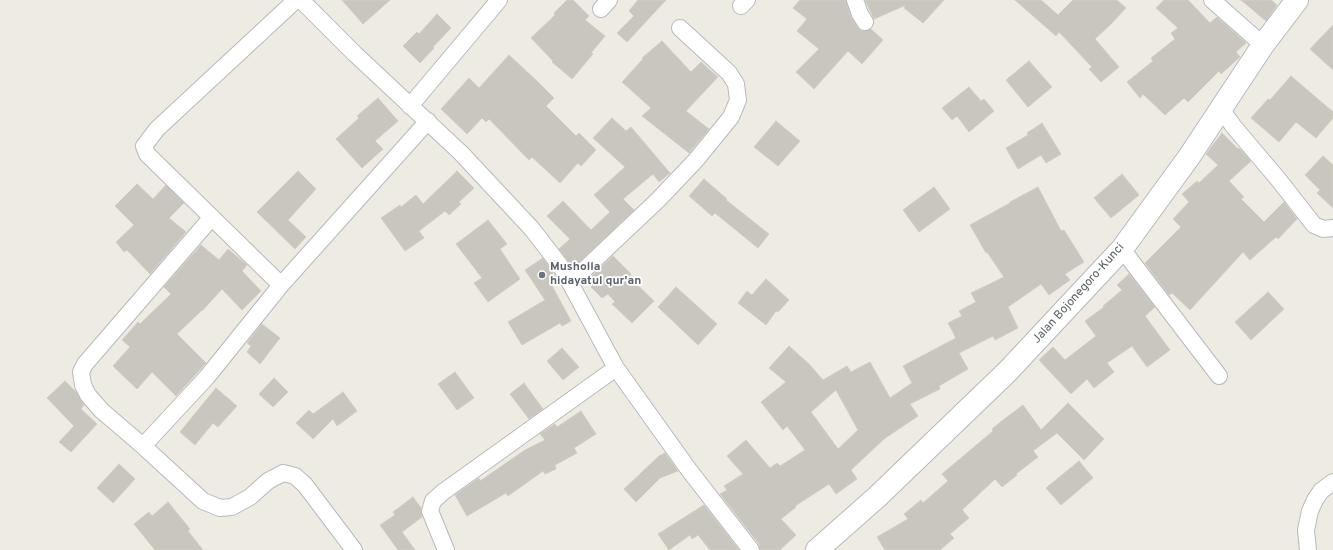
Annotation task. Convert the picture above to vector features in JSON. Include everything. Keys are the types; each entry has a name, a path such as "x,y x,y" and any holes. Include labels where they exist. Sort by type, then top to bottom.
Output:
{"main road":[{"name":"Jalan Bojonegoro-Kunci","path":"817,550 877,497 1007,372 1122,249 1189,157 1263,45 1297,0"}],"street":[{"path":"281,285 147,154 144,146 157,129 296,0"},
{"path":"301,0 355,54 466,158 527,224 562,268 616,368 689,470 751,550"},
{"path":"410,106 499,0"},
{"path":"855,0 860,14 865,22"},
{"path":"1212,0 1263,45"},
{"path":"570,283 658,200 696,160 731,117 738,100 736,84 729,73 680,28"},
{"path":"1221,109 1314,225 1322,229 1333,228"},
{"path":"143,446 208,377 281,285 428,121"},
{"path":"212,217 85,364 82,372 83,385 88,395 102,411 203,501 220,508 232,507 250,497 268,481 283,473 295,476 305,485 354,550"},
{"path":"1122,249 1220,376"},
{"path":"441,548 430,511 434,501 443,492 616,368"},
{"path":"1308,550 1306,530 1314,500 1321,491 1333,482"}],"building":[{"path":"342,0 390,0 363,24"},
{"path":"567,0 573,0 589,16 585,20 605,36 591,53 593,54 572,79 552,62 553,61 531,38 555,15 554,13"},
{"path":"638,0 666,0 627,42 617,33 634,16 629,11"},
{"path":"800,0 846,0 851,17 857,27 861,31 871,29 883,40 862,64 848,51 814,89 796,72 819,49 797,31 807,19 793,8"},
{"path":"865,0 944,0 923,23 904,8 906,5 874,19"},
{"path":"1015,0 1041,0 1058,15 1073,0 1117,0 1126,8 1095,39 1119,67 1101,82 1089,69 1092,67 1059,32 1056,36"},
{"path":"1164,0 1188,0 1210,23 1217,17 1246,43 1236,52 1240,57 1221,74 1219,71 1188,102 1184,98 1165,115 1143,94 1140,98 1127,82 1153,61 1151,58 1175,39 1171,33 1178,28 1156,8"},
{"path":"1241,0 1271,0 1277,5 1266,21"},
{"path":"437,14 451,28 420,63 403,46 417,32 419,34"},
{"path":"1333,25 1333,70 1310,49"},
{"path":"662,41 691,72 701,62 718,77 686,111 709,129 689,153 642,116 651,108 622,82 643,59 642,58"},
{"path":"509,55 554,98 546,106 576,136 579,133 596,150 581,166 578,163 560,183 532,157 529,160 489,119 486,122 482,118 467,134 441,109 469,78 479,88"},
{"path":"1029,61 1052,87 1028,107 1006,80"},
{"path":"1291,76 1333,112 1333,118 1316,138 1296,122 1279,142 1251,118 1268,99 1270,100"},
{"path":"969,87 981,101 984,99 994,111 969,132 957,116 952,120 942,108"},
{"path":"378,98 398,121 375,141 383,149 362,168 336,139 359,118 357,116"},
{"path":"612,118 626,131 631,127 670,173 659,182 653,174 623,199 634,210 573,268 559,249 570,239 547,216 563,201 591,230 610,212 594,195 625,167 593,138"},
{"path":"776,121 800,141 778,166 754,147"},
{"path":"1042,123 1061,154 1046,163 1041,155 1018,169 1006,148 1028,135 1027,133"},
{"path":"1222,133 1251,161 1229,181 1244,197 1241,199 1264,222 1284,202 1297,219 1278,239 1276,237 1250,260 1243,252 1190,310 1172,293 1169,295 1145,263 1181,227 1173,219 1189,202 1182,194 1197,181 1199,183 1218,165 1206,154"},
{"path":"1323,156 1333,165 1333,208 1317,193 1320,190 1305,175"},
{"path":"298,171 316,189 288,220 306,237 295,249 257,212"},
{"path":"457,171 474,188 459,202 461,204 449,215 445,211 419,231 424,238 405,251 381,218 400,205 401,207 416,195 423,204"},
{"path":"1122,174 1139,195 1111,218 1094,198"},
{"path":"704,179 727,199 726,200 769,234 758,248 715,213 712,216 689,196"},
{"path":"137,184 153,199 166,185 184,203 169,218 186,232 150,274 127,250 124,252 116,242 134,225 115,206"},
{"path":"934,187 950,209 919,232 903,210"},
{"path":"1038,187 1061,231 1064,230 1084,262 1065,274 1070,280 1049,295 1041,284 1008,307 1018,328 995,340 993,336 959,353 968,369 939,386 940,389 910,404 918,416 884,439 851,470 857,479 836,494 829,484 795,506 796,507 781,519 796,535 780,550 760,550 759,544 720,494 727,490 724,486 743,474 727,456 746,440 770,468 777,463 780,466 805,450 787,426 783,430 761,402 786,382 769,368 789,346 809,364 823,380 847,366 851,372 870,362 890,398 912,383 903,366 956,338 948,323 962,316 959,311 976,302 971,293 1004,277 987,252 986,253 970,225","holes":["836,390 858,430 838,449 811,412"]},
{"path":"488,220 507,244 500,249 520,279 488,302 474,283 482,278 456,244"},
{"path":"201,245 219,260 228,249 247,265 242,271 261,291 242,310 222,289 202,311 177,334 206,363 176,396 152,372 137,389 113,366 130,347 122,340 138,322 140,324 171,294 164,287"},
{"path":"613,256 631,274 629,277 654,301 632,323 612,304 615,302 608,294 602,298 591,287 593,285 588,279"},
{"path":"543,258 558,280 551,284 571,321 562,326 560,323 522,345 508,322 545,300 525,270"},
{"path":"1129,274 1155,307 1145,316 1170,350 1147,367 1132,346 1107,363 1114,372 1094,388 1087,379 1071,394 1039,360 1053,347 1065,360 1096,336 1085,321 1104,307 1103,306 1122,290 1117,285"},
{"path":"766,279 789,300 778,312 776,311 766,325 738,303 747,291 752,295"},
{"path":"676,287 717,324 698,345 658,307"},
{"path":"1268,292 1284,309 1251,340 1235,322"},
{"path":"262,324 280,338 260,364 247,352 251,346 247,343"},
{"path":"562,348 579,367 563,380 547,361"},
{"path":"455,372 474,398 457,410 438,384"},
{"path":"274,378 288,392 273,407 259,394"},
{"path":"65,381 76,392 84,405 81,409 97,424 71,452 59,442 74,426 47,398"},
{"path":"524,383 543,409 529,419 510,394"},
{"path":"216,388 237,406 218,427 213,423 195,445 180,432"},
{"path":"343,392 357,411 337,426 333,419 313,439 296,423 309,410 313,414"},
{"path":"1068,403 1104,439 1084,460 1057,433 1033,451 1038,457 1016,474 1017,475 1002,487 995,479 962,510 969,518 950,534 954,538 940,550 885,550 877,537 908,519 904,514 921,500 923,503 948,481 942,474 993,431 992,429 1003,420 1023,405 1041,430"},
{"path":"581,411 596,434 574,448 577,453 555,465 556,469 545,474 543,471 508,496 506,493 467,516 455,495 479,478 480,481 525,450 545,440 540,434 555,424 557,427"},
{"path":"665,453 678,471 660,478 636,502 624,489 659,456"},
{"path":"1079,461 1093,478 1061,505 1046,488"},
{"path":"119,464 135,479 113,503 97,488"},
{"path":"413,497 421,508 422,517 402,532 415,550 398,550 380,525 395,515 393,512"},
{"path":"168,502 190,529 188,531 203,550 155,550 134,524 149,512 152,516"},
{"path":"704,505 739,550 710,550 698,535 692,539 690,535 669,550 658,534"}],"place":[{"name":"Musholla hidayatul qur'an","path":"542,275"}]}
